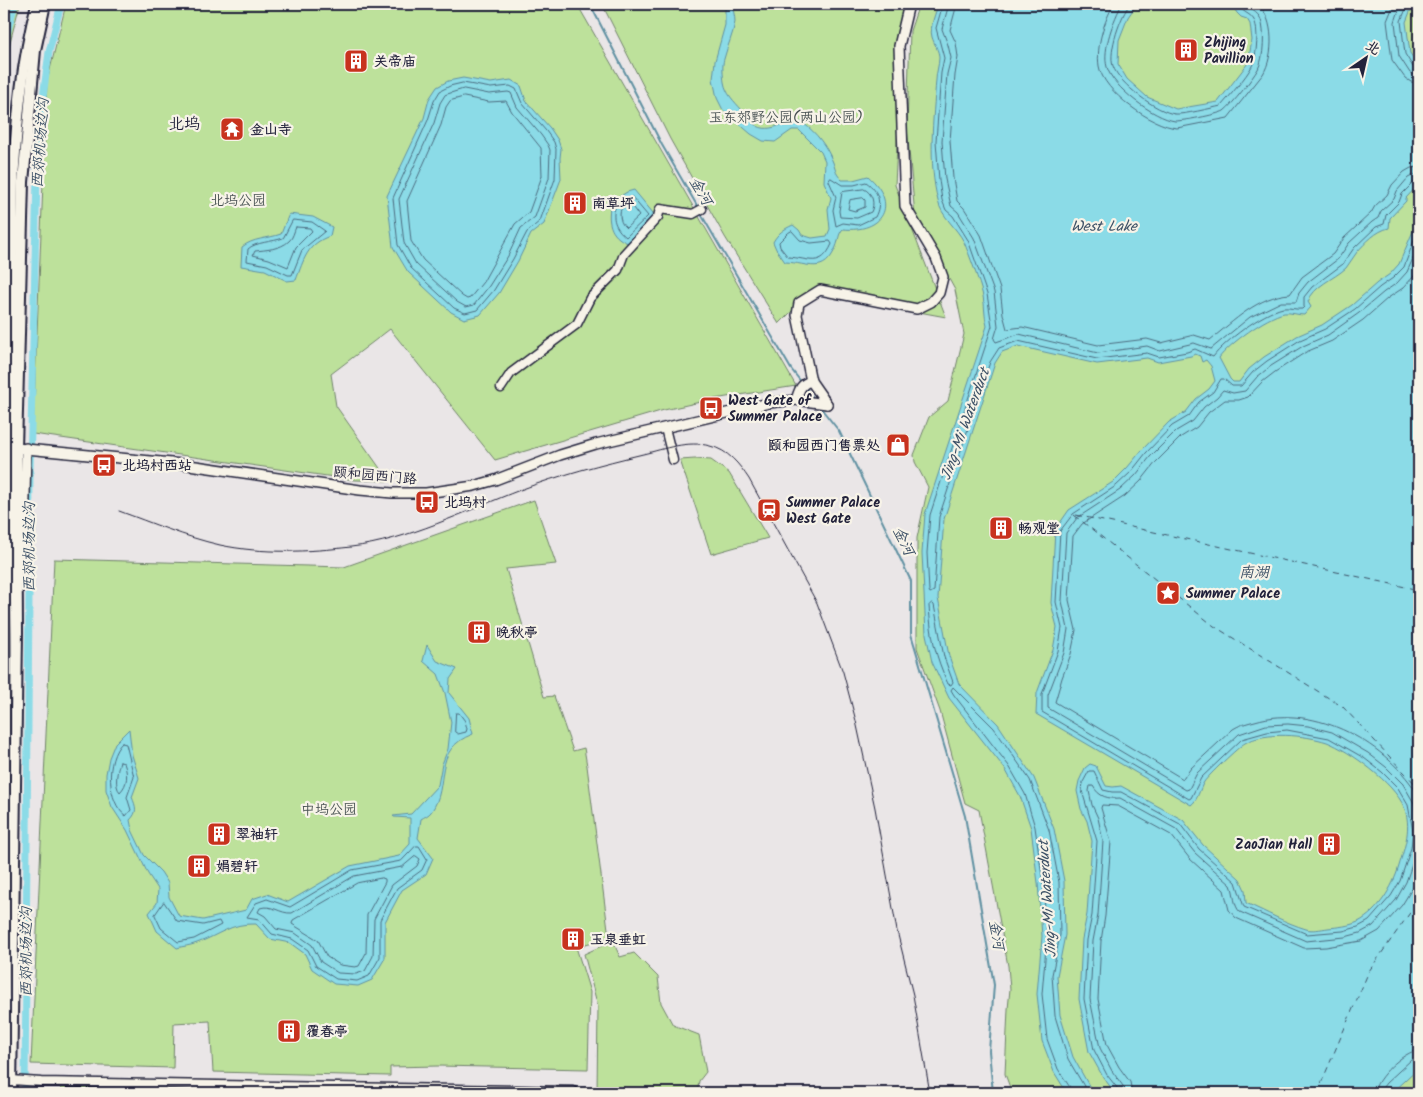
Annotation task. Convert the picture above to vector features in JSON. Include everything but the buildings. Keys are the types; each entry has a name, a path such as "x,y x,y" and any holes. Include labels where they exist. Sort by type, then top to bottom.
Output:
{"main road":[{"path":"4,812 12,445 13,180 20,92 26,47 37,4"},
{"path":"11,1093 18,632 12,445 23,182 35,50 46,4"},
{"path":"17,558 24,546"}],"street":[{"path":"796,400 806,383 797,315 799,303 820,290 917,309 931,302 939,293 943,277 936,258 905,206 898,46 909,4"},
{"path":"502,388 511,373 577,324 590,298 618,270 624,254 658,217 660,209 692,214 700,210"},
{"name":"颐和园西门路","path":"12,445 191,465 360,490 412,494 474,486 560,455 769,403 796,400 827,404 806,383"},
{"path":"665,428 672,460"},
{"path":"12,445 24,546"},
{"path":"11,1080 32,1082 573,1091"}],"green space":[{"path":"4,4 20,4 10,42 4,90"},
{"name":"北坞公园","path":"66,4 577,4 796,386 714,399 664,410 495,460 390,329 331,374 336,406 389,481 355,480 33,434 47,82"},
{"name":"玉东郊野公园(两山公园)","path":"602,4 904,4 895,185 946,317 811,292 779,324 725,237 670,139"},
{"name":"Summer Palace","path":"919,4 1419,4 1419,1093 1012,1093 1005,1074 1010,989 1008,966 979,810 965,803 940,711 917,648 917,538 928,487 915,462 914,455 929,417 948,401 964,334 955,290 915,216 907,128 910,31"},
{"path":"680,460 711,460 729,473 768,538 711,554"},
{"name":"中坞公园","path":"534,500 556,564 506,569 544,697 554,696 573,751 584,748 587,766 609,937 576,947 590,992 588,1069 390,1067 390,1076 213,1072 210,1021 174,1023 173,1068 31,1064 54,559 344,567"},
{"path":"613,941 620,957 634,953 658,977 661,1003 673,1025 699,1035 706,1072 699,1081 697,1093 597,1093 598,1007 584,954"},
{"path":"61,1087 343,1093 61,1093"}],"water":[{"path":"725,4 732,4 735,20 723,61 723,76 728,94 752,123 761,128 774,127 793,121 799,121 804,124 817,135 824,145 830,155 836,173 842,180 853,180 868,176 878,186 883,197 885,206 877,221 857,229 843,229 831,256 821,265 785,262 773,242 781,232 793,225 802,235 812,238 827,236 830,229 828,209 831,198 824,182 825,161 821,152 799,130 792,130 775,142 763,141 751,134 723,110 717,98 713,79 715,61 725,25"},
{"name":"Summer Palace","path":"938,4 1137,4 1128,17 1119,40 1118,64 1127,79 1147,97 1176,109 1218,102 1248,63 1252,40 1250,24 1247,19 1237,13 1231,4 1413,4 1406,22 1410,53 1419,67 1419,184 1390,218 1389,228 1371,237 1346,268 1314,291 1308,302 1311,307 1304,315 1284,313 1258,325 1239,339 1219,358 1230,379 1233,382 1239,382 1249,369 1264,357 1297,336 1322,325 1352,305 1390,274 1399,264 1419,217 1419,1067 1391,1093 1115,1093 1103,1077 1089,1052 1079,999 1082,939 1087,914 1092,841 1077,791 1085,768 1090,764 1096,766 1106,786 1121,786 1183,820 1203,845 1240,879 1245,890 1246,903 1308,930 1340,927 1355,923 1372,912 1384,898 1396,874 1408,829 1404,807 1391,788 1359,760 1327,742 1286,735 1264,737 1245,743 1207,779 1191,805 1036,714 1037,693 1053,650 1057,627 1051,603 1055,530 1069,510 1113,482 1169,422 1186,412 1196,399 1209,389 1215,381 1211,366 1206,360 1202,362 1200,356 1195,354 1158,362 1147,358 1097,364 1018,346 1002,352 995,363 944,519 938,598 949,656 959,684 998,724 1034,778 1054,829 1064,881 1065,935 1057,976 1060,1015 1073,1057 1093,1093 1067,1093 1054,1072 1042,1041 1037,994 1042,936 1031,828 1020,796 1005,769 949,698 932,662 926,634 922,553 925,514 987,326 983,296 964,242 940,206 935,186 932,141 939,58 931,33"},
{"path":"463,78 491,83 511,80 521,86 526,101 550,128 558,140 561,149 561,179 544,224 531,234 499,293 480,315 464,319 451,312 408,272 393,247 387,196 424,118 429,99 437,87 448,81"},
{"path":"634,190 653,213 653,219 628,243 613,232 609,215 611,202"},
{"path":"289,214 313,217 332,227 330,236 316,243 307,253 296,280 287,281 265,270 241,266 242,247 255,240 281,234"},
{"path":"427,645 437,661 457,669 450,679 449,693 469,718 473,734 460,741 451,749 443,769 437,802 430,813 421,819 418,838 433,858 426,874 402,890 385,922 385,958 372,980 358,986 334,984 312,969 305,954 290,943 270,939 256,924 232,927 205,940 177,948 157,931 149,913 157,903 158,889 148,874 127,830 112,807 106,790 109,758 115,743 129,729 132,755 139,778 132,797 136,809 130,820 132,830 144,855 161,872 168,883 169,897 179,916 203,920 246,910 252,899 267,894 288,902 350,866 399,856 410,844 410,818 393,816 411,814 438,785 442,764 448,749 451,722 445,693 438,674 423,661"}],"waterway":[{"path":"4,57 6,37 15,4"},
{"name":"西郊机场边沟","path":"25,1093 30,471 38,135 49,52 61,4"},
{"name":"金河","path":"590,4 662,145 699,209"},
{"name":"金河","path":"701,214 791,369 802,383"},
{"name":"金河","path":"805,387 814,399"},
{"name":"金河","path":"820,407 839,431 911,581 911,634 965,816 994,985 989,1051 993,1093"}],"ferry route":[{"path":"1074,515 1214,626 1343,707 1419,788"},
{"path":"1076,515 1419,590"},
{"path":"1317,1093 1369,971 1419,900"}],"tram line":[{"path":"119,511 194,538 236,548 269,551 335,549 372,544 415,532 550,479 668,448 702,444 728,454 749,479 817,603 843,672 875,808 897,931 913,995 930,1093"}],"place":[{"name":"Zhijing Pavillion","path":"1186,50"},
{"name":"关帝庙","path":"356,61"},
{"name":"金山寺","path":"232,129"},
{"name":"南草坪","path":"575,203"},
{"name":"West Gate of Summer Palace","path":"711,408"},
{"name":"颐和园西门售票处","path":"898,445"},
{"name":"北坞村西站","path":"104,465"},
{"name":"北坞村","path":"427,502"},
{"name":"Summer Palace West Gate","path":"769,510"},
{"name":"畅观堂","path":"1001,528"},
{"name":"Summer Palace","path":"1168,593"},
{"name":"晚秋亭","path":"479,632"},
{"name":"翠袖轩","path":"219,834"},
{"name":"ZaoJian Hall","path":"1329,844"},
{"name":"娟碧轩","path":"199,866"},
{"name":"玉泉垂虹","path":"573,939"},
{"name":"覆春亭","path":"289,1031"}],"district":[{"name":"北坞","path":"184,123"}],"water label":[{"name":"West Lake","path":"1104,226"},
{"name":"Jing-Mi Waterduct","path":"965,424"},
{"name":"南湖","path":"1254,572"},
{"name":"Jing-Mi Waterduct","path":"1047,899"}]}
